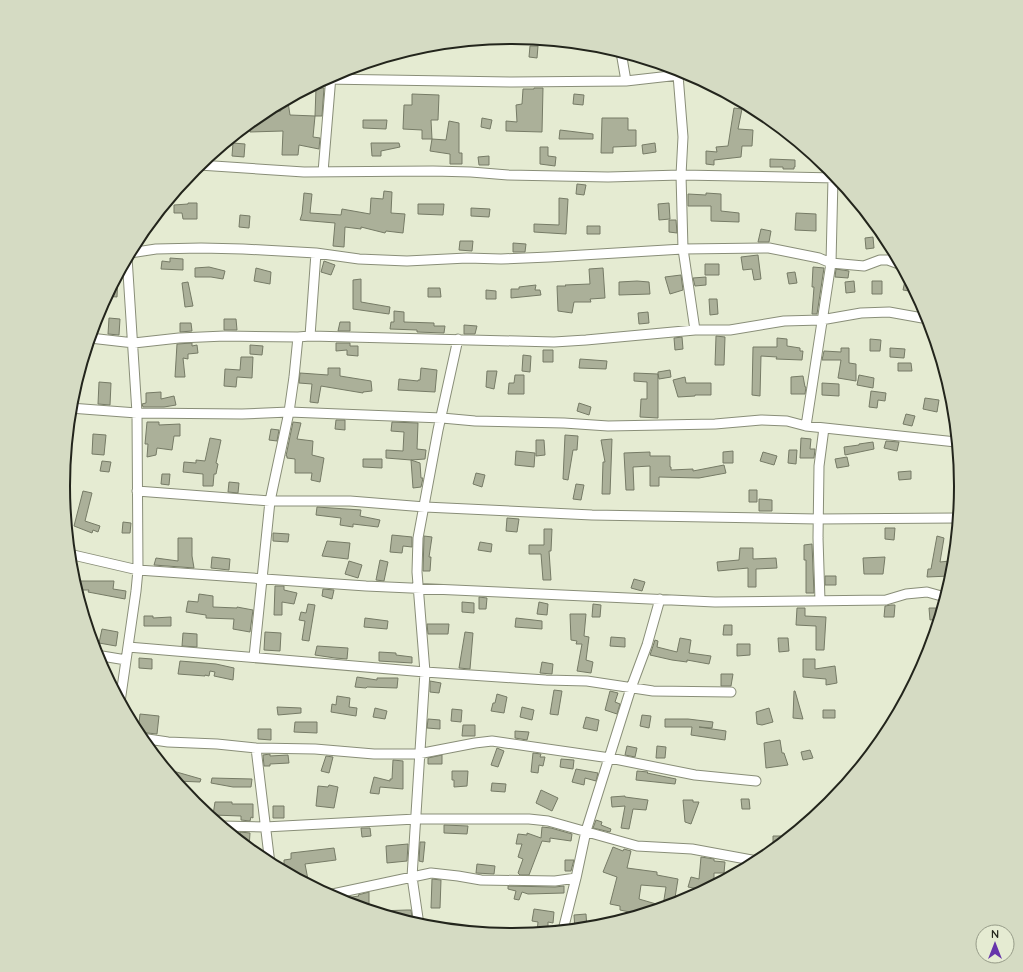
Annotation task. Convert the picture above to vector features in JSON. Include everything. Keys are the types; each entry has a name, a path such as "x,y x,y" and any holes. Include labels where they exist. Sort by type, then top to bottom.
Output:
{"street":[{"path":"622,58 626,81"},
{"path":"341,78 512,82 626,81 675,75"},
{"path":"678,77 683,137 681,175 683,249 695,330"},
{"path":"323,172 329,84"},
{"path":"207,166 304,172 433,171 508,175 608,177 681,175 828,178"},
{"path":"806,426 821,320 831,263 835,185"},
{"path":"137,251 156,249 243,248 316,253 358,259 407,261 467,258 501,259 549,257 683,249 769,248 819,258 831,263 864,266 880,260 892,261"},
{"path":"310,336 316,253"},
{"path":"121,693 138,570 137,413 134,343 128,267"},
{"path":"95,339 134,343 180,338 225,336 310,336 554,342 594,340 695,330 730,330 784,321 821,320 861,313 889,312 920,318"},
{"path":"254,657 270,501 289,412 298,337"},
{"path":"418,918 412,877 418,754 425,672 417,572 418,538 425,507 438,430 442,418 458,339"},
{"path":"76,408 137,413 242,414 289,412 608,426 715,424 761,420 787,421 806,426 951,442"},
{"path":"820,601 818,519 819,466 824,428"},
{"path":"137,491 270,501 350,501 425,507 592,515 818,519 953,518"},
{"path":"75,555 138,570 419,588 715,602 886,600 906,594 927,592 939,595"},
{"path":"564,924 586,831 647,645 660,599"},
{"path":"128,647 425,672 546,680 587,681 653,691 731,692"},
{"path":"104,657 126,660"},
{"path":"149,739 168,742 217,744 256,748 315,749 374,754 418,754 492,741 610,758 695,775 756,781"},
{"path":"256,748 269,856"},
{"path":"229,826 265,827 416,819 529,819 548,821 637,846 692,849 748,859"},
{"path":"339,893 431,873 481,880 555,881 576,878"}],"building":[{"path":"530,46 538,46 537,58 529,57"},
{"path":"324,88 322,116 315,116 316,90"},
{"path":"543,88 542,132 506,131 506,121 517,122 516,105 522,104 523,89"},
{"path":"412,94 439,95 438,120 431,120 432,139 422,139 422,130 403,129 404,105 412,105"},
{"path":"574,94 584,95 583,105 573,104"},
{"path":"288,105 290,115 315,116 313,137 320,138 319,149 299,145 298,155 282,155 283,131 250,132 250,130 266,118 277,111 281,111 281,109"},
{"path":"734,108 742,109 738,129 753,130 752,146 742,146 741,157 714,160 714,165 706,164 706,151 717,152 716,147 728,146"},
{"path":"482,118 492,120 490,129 481,127"},
{"path":"602,118 628,118 628,130 636,130 636,146 613,147 613,153 601,153"},
{"path":"363,120 387,120 386,129 363,128"},
{"path":"449,121 459,123 459,153 462,153 462,164 450,164 450,154 430,151 432,139 446,140"},
{"path":"560,130 593,134 593,139 559,139"},
{"path":"233,143 245,144 244,157 232,156"},
{"path":"371,143 399,143 400,147 381,151 381,156 372,156"},
{"path":"655,143 656,152 643,154 642,145"},
{"path":"540,147 548,147 548,156 556,157 555,166 540,164"},
{"path":"489,156 489,165 479,165 478,157"},
{"path":"770,159 795,160 795,167 794,169 783,169 783,167 770,167"},
{"path":"577,184 586,185 584,195 576,194"},
{"path":"384,191 392,192 391,213 405,214 403,233 386,231 385,233 361,227 361,229 345,227 344,247 333,246 335,223 300,220 304,193 312,194 310,213 341,215 342,209 370,214 371,198 383,199"},
{"path":"706,193 721,194 721,211 739,213 739,222 711,221 711,206 688,206 688,194 706,195"},
{"path":"559,198 568,199 566,234 534,232 534,224 559,225"},
{"path":"197,203 197,219 183,219 182,213 174,213 174,205"},
{"path":"669,203 670,219 659,220 658,204"},
{"path":"418,204 444,204 443,215 418,214"},
{"path":"471,208 490,209 489,217 471,216"},
{"path":"796,213 816,214 816,231 795,230"},
{"path":"240,215 250,216 249,228 239,227"},
{"path":"669,220 676,220 677,233 669,232"},
{"path":"587,226 600,226 600,234 587,234"},
{"path":"761,229 771,231 769,242 758,242"},
{"path":"873,237 874,248 866,249 865,238"},
{"path":"460,241 473,241 472,251 459,250"},
{"path":"513,243 526,244 525,252 513,252"},
{"path":"758,255 761,279 754,280 752,269 743,270 741,257"},
{"path":"170,258 183,259 183,270 161,269 162,261 170,262"},
{"path":"324,261 335,265 331,275 321,272"},
{"path":"705,264 719,264 719,275 705,275"},
{"path":"209,267 225,271 223,279 195,277 195,268"},
{"path":"813,267 824,268 817,314 812,314 814,287 812,287"},
{"path":"256,268 271,272 270,284 254,281"},
{"path":"603,268 605,298 590,299 591,302 574,302 572,313 558,311 557,286 590,284 589,269"},
{"path":"836,269 849,271 848,278 835,277"},
{"path":"795,272 797,283 789,284 787,273"},
{"path":"681,275 683,290 670,294 665,277"},
{"path":"706,277 706,285 695,286 693,278"},
{"path":"361,279 361,302 390,307 389,314 353,309 353,280"},
{"path":"854,281 855,292 846,293 845,282"},
{"path":"872,281 882,281 882,294 872,294"},
{"path":"188,282 193,306 185,307 182,283"},
{"path":"619,282 649,282 650,294 619,295"},
{"path":"904,284 908,291 903,290"},
{"path":"536,285 535,290 540,290 541,295 511,298 511,289 519,289 519,287"},
{"path":"117,286 117,297 112,297"},
{"path":"428,288 440,288 441,297 428,297"},
{"path":"486,290 496,291 496,299 486,299"},
{"path":"709,299 717,299 718,314 710,315"},
{"path":"394,311 404,312 404,322 434,323 434,326 445,326 444,333 390,329 391,322 394,322"},
{"path":"648,312 649,323 639,324 638,313"},
{"path":"109,318 120,319 119,335 108,334"},
{"path":"224,319 236,319 237,330 224,330"},
{"path":"340,322 350,322 350,331 338,331"},
{"path":"180,323 191,323 192,331 180,332"},
{"path":"464,325 477,326 475,334 464,334"},
{"path":"716,336 725,337 724,365 715,365"},
{"path":"682,337 683,349 675,350 674,338"},
{"path":"777,338 787,339 787,346 800,348 800,351 803,351 802,360 776,359 777,357 761,356 760,396 752,395 753,347 777,347"},
{"path":"870,339 881,340 880,351 870,351"},
{"path":"192,343 192,346 197,345 198,353 188,354 188,359 183,358 185,377 175,377 177,344"},
{"path":"336,343 350,343 350,346 358,346 358,356 347,355 347,350 336,351"},
{"path":"250,345 263,346 262,355 250,354"},
{"path":"841,348 849,348 849,363 856,364 856,381 838,378 841,360 822,360 824,351 841,352"},
{"path":"890,348 905,349 904,358 890,357"},
{"path":"543,350 553,350 553,362 543,362"},
{"path":"523,355 531,356 530,372 522,371"},
{"path":"241,357 253,357 252,378 237,377 236,387 224,386 225,369 240,370"},
{"path":"580,359 607,361 606,369 579,368"},
{"path":"898,363 911,363 912,371 898,371"},
{"path":"328,368 340,368 340,376 371,381 372,391 363,393 321,386 318,403 310,402 312,384 299,383 300,373 328,375"},
{"path":"421,368 437,370 435,392 398,390 399,379 420,380"},
{"path":"670,370 671,377 659,379 658,372"},
{"path":"487,371 497,371 494,389 486,387"},
{"path":"634,373 658,374 658,418 640,417 641,399 647,399 647,382 634,381"},
{"path":"515,375 524,375 524,394 508,394 509,383 514,383"},
{"path":"859,375 874,378 873,388 857,385"},
{"path":"803,376 806,387 805,394 791,394 791,377"},
{"path":"685,377 686,383 711,383 711,395 678,397 673,380"},
{"path":"99,382 111,383 110,405 98,404"},
{"path":"822,383 839,384 839,396 822,395"},
{"path":"871,391 886,393 885,401 878,400 877,408 869,407"},
{"path":"161,392 161,399 174,396 176,405 164,407 143,407 142,404 146,403 146,393"},
{"path":"925,398 939,400 937,412 923,409"},
{"path":"579,403 591,407 589,415 577,411"},
{"path":"906,414 915,416 912,426 903,424"},
{"path":"336,420 345,420 345,430 335,429"},
{"path":"147,422 159,422 159,425 180,424 180,436 174,436 172,450 157,448 156,455 147,457 148,444 145,444"},
{"path":"293,422 301,423 297,439 313,441 312,455 324,458 320,482 311,480 312,473 295,473 295,459 287,458 286,456"},
{"path":"392,422 418,423 417,449 426,450 425,459 411,460 386,458 386,450 403,451 404,432 391,431"},
{"path":"271,429 279,430 277,441 269,440"},
{"path":"93,434 106,435 104,455 92,454"},
{"path":"565,435 578,436 577,450 573,450 568,480 563,479"},
{"path":"210,438 221,440 216,463 218,464 216,474 214,474 213,486 203,486 203,474 183,472 184,462 196,463 196,460 205,461"},
{"path":"801,438 811,439 810,449 815,449 814,458 800,458"},
{"path":"612,439 610,494 602,494 603,462 605,462 601,440"},
{"path":"536,440 544,440 545,455 536,456"},
{"path":"886,441 899,442 897,451 884,448"},
{"path":"873,442 874,449 845,455 844,447"},
{"path":"789,450 797,450 796,464 788,463"},
{"path":"516,451 535,453 534,467 515,465"},
{"path":"733,451 733,463 723,463 723,452"},
{"path":"650,452 650,456 670,456 671,470 693,469 693,471 724,465 726,473 699,478 659,477 659,486 650,486 650,466 633,467 634,490 626,490 624,453"},
{"path":"763,452 777,456 774,465 760,461"},
{"path":"847,457 849,466 837,468 835,459"},
{"path":"363,459 382,459 382,468 363,467"},
{"path":"411,460 420,463 421,478 423,478 421,487 413,488"},
{"path":"102,461 111,462 109,472 100,471"},
{"path":"911,471 911,479 899,480 898,472"},
{"path":"476,473 485,475 482,487 473,484"},
{"path":"162,474 170,474 169,485 161,484"},
{"path":"229,482 239,483 238,493 228,492"},
{"path":"576,484 584,485 581,500 573,499"},
{"path":"749,490 757,490 757,502 749,502"},
{"path":"83,491 92,493 85,521 100,526 98,532 93,530 92,533 74,526"},
{"path":"759,499 772,500 772,511 759,511"},
{"path":"317,507 361,510 360,516 380,520 378,527 353,524 353,527 340,525 341,518 316,515"},
{"path":"507,518 519,519 517,532 506,531"},
{"path":"123,522 131,523 130,533 122,533"},
{"path":"885,528 895,528 894,540 885,539"},
{"path":"544,529 552,529 551,551 549,551 551,580 543,580 541,554 529,554 529,545 544,545"},
{"path":"273,533 289,534 288,542 273,541"},
{"path":"392,535 412,537 412,547 403,546 402,553 390,552"},
{"path":"424,536 432,537 429,557 431,557 430,571 423,571"},
{"path":"937,536 944,538 940,562 947,561 944,576 927,577 928,569 931,569"},
{"path":"178,538 192,538 194,568 154,565 156,558 178,561"},
{"path":"327,541 350,543 348,559 322,556"},
{"path":"480,542 492,544 491,552 478,550"},
{"path":"812,544 814,593 806,593 806,560 804,560 804,545"},
{"path":"740,548 753,548 753,559 776,558 777,568 756,569 756,587 748,587 748,568 718,571 717,562 739,560"},
{"path":"212,557 230,559 229,570 211,568"},
{"path":"885,557 883,574 864,574 863,558"},
{"path":"380,560 388,562 384,581 376,580"},
{"path":"349,561 362,565 358,578 345,574"},
{"path":"825,576 836,576 836,585 825,585"},
{"path":"634,579 645,582 642,591 631,588"},
{"path":"80,581 114,581 113,589 126,591 125,599 88,592 89,590 82,590"},
{"path":"275,586 284,586 284,590 297,593 294,604 282,602 282,615 274,615"},
{"path":"323,589 334,590 332,599 322,596"},
{"path":"199,594 213,596 213,607 237,607 253,610 250,632 233,629 234,619 206,618 206,615 186,612 188,601 198,602"},
{"path":"479,597 487,598 486,609 479,609"},
{"path":"462,602 474,603 474,613 462,612"},
{"path":"539,602 548,604 547,615 537,614"},
{"path":"308,604 315,605 309,641 302,640 305,621 299,620 301,612 306,613"},
{"path":"593,604 601,605 600,617 592,617"},
{"path":"895,605 894,617 884,617 885,606"},
{"path":"797,608 805,608 805,616 826,617 824,650 816,650 816,626 796,625"},
{"path":"929,608 936,608 932,620 930,620"},
{"path":"570,614 586,614 584,636 589,637 586,660 593,662 591,673 577,671 582,644 576,644 577,641 571,640"},
{"path":"144,616 153,616 153,618 171,617 171,626 144,626"},
{"path":"365,618 388,621 387,629 364,627"},
{"path":"516,618 542,621 542,629 515,627"},
{"path":"427,624 449,624 448,634 428,634"},
{"path":"724,625 732,625 732,635 723,635"},
{"path":"102,629 118,632 116,646 99,643"},
{"path":"265,632 281,633 280,651 264,650"},
{"path":"465,632 473,633 470,669 459,668"},
{"path":"183,633 197,634 197,647 182,646"},
{"path":"611,637 625,638 625,647 610,646"},
{"path":"680,638 691,640 689,653 711,656 709,664 687,660 687,662 672,660 650,655 655,640 658,641 657,647 677,652"},
{"path":"778,638 788,638 789,651 779,652"},
{"path":"737,644 750,644 750,655 737,656"},
{"path":"317,646 348,648 347,659 315,655"},
{"path":"379,652 396,653 396,655 412,657 412,663 379,661"},
{"path":"139,658 152,659 152,669 139,668"},
{"path":"803,659 815,659 815,669 835,666 837,683 826,685 826,679 803,677"},
{"path":"180,661 216,664 234,668 233,680 214,676 215,672 210,671 209,676 178,674"},
{"path":"542,662 553,664 552,674 540,673"},
{"path":"721,674 733,674 731,686 721,686"},
{"path":"357,677 377,680 377,678 398,678 397,688 355,687"},
{"path":"430,681 441,683 439,693 430,692"},
{"path":"554,690 562,691 558,715 550,714"},
{"path":"610,691 618,693 615,702 620,704 617,714 605,710"},
{"path":"795,691 803,719 793,718"},
{"path":"497,694 507,697 504,713 491,711"},
{"path":"337,696 350,698 349,707 357,708 356,716 331,712 332,704 336,705"},
{"path":"277,707 301,708 301,713 278,715"},
{"path":"522,707 534,710 532,720 520,717"},
{"path":"375,708 387,711 385,719 373,717"},
{"path":"769,708 773,722 762,725 757,724 756,712"},
{"path":"452,709 462,710 461,722 451,721"},
{"path":"823,710 835,710 835,718 823,718"},
{"path":"140,714 159,716 157,734 145,733 139,724"},
{"path":"642,715 651,716 649,728 640,726"},
{"path":"586,717 599,720 597,731 583,728"},
{"path":"428,719 440,720 440,729 427,728"},
{"path":"665,719 688,719 713,722 712,728 699,727 726,731 725,740 691,735 692,727 665,727"},
{"path":"295,722 317,722 317,733 294,732"},
{"path":"463,725 475,725 475,736 462,736"},
{"path":"258,729 271,729 271,740 258,739"},
{"path":"515,731 529,732 527,740 515,738"},
{"path":"780,740 782,753 784,753 788,765 766,768 764,743"},
{"path":"627,746 637,748 635,757 625,755"},
{"path":"657,746 666,747 665,758 656,758"},
{"path":"497,748 504,751 498,767 491,765"},
{"path":"810,750 813,758 803,760 801,752"},
{"path":"533,753 541,754 540,757 545,757 543,766 539,765 538,773 531,772"},
{"path":"270,754 270,756 288,755 289,763 270,764 270,766 264,766 263,755"},
{"path":"442,755 442,764 428,764 428,758"},
{"path":"326,756 333,757 329,773 321,771"},
{"path":"561,759 574,760 573,769 560,767"},
{"path":"393,760 403,761 403,789 380,787 379,794 370,793 374,777 390,781 390,779 392,779"},
{"path":"576,769 598,773 596,781 585,778 584,785 572,782"},
{"path":"174,771 201,779 200,782 183,781"},
{"path":"452,771 468,771 467,786 454,787"},
{"path":"637,771 648,772 647,773 676,779 675,784 636,780"},
{"path":"212,778 252,779 251,787 233,787 211,783"},
{"path":"492,783 506,784 505,792 491,791"},
{"path":"329,785 338,787 334,808 316,806 318,786 328,787"},
{"path":"541,790 558,798 552,811 536,803"},
{"path":"625,796 648,800 646,810 633,809 629,829 621,828 625,806 612,807 611,797"},
{"path":"741,799 749,799 750,809 742,809"},
{"path":"683,800 693,800 693,802 699,802 691,824 685,822"},
{"path":"215,802 253,804 253,818 251,817 250,821 241,820 241,816 217,815 213,812"},
{"path":"273,806 284,806 284,818 273,818"},
{"path":"596,820 602,822 601,825 611,829 610,832 593,828"},
{"path":"444,825 468,826 467,834 444,833"},
{"path":"542,827 572,834 571,841 550,838 550,842 542,841 529,875 520,875 518,873 523,859 518,857 522,844 516,844 518,834 527,835 527,833 541,838"},
{"path":"361,828 370,828 371,836 362,837"},
{"path":"240,832 250,833 249,842 242,837 240,835"},
{"path":"773,836 781,836 781,837 773,843"},
{"path":"420,842 425,842 423,862 419,861"},
{"path":"408,844 407,861 387,863 386,846"},
{"path":"613,847 623,851 624,849 631,851 627,868 657,872 657,875 678,879 675,896 664,901 666,887 641,885 639,899 656,904 629,912 620,910 620,906 610,904 617,877 603,872"},
{"path":"334,848 336,860 305,864 308,878 284,865 284,860 291,859 291,853"},
{"path":"701,857 714,859 714,861 725,862 724,873 714,873 714,878 694,888 688,887 691,877 699,879"},
{"path":"565,860 574,860 571,871 565,871"},
{"path":"477,864 495,866 494,874 476,873"},
{"path":"432,879 441,880 440,908 431,908"},
{"path":"508,886 564,886 564,893 528,894 522,892 519,900 514,899 516,891 508,889"},
{"path":"369,892 369,904 350,897 359,896 358,895"},
{"path":"534,909 554,912 553,923 548,922 548,926 537,927 538,922 532,921"},
{"path":"411,910 412,917 397,913 389,911"},
{"path":"586,914 587,922 575,923 574,915"}]}
